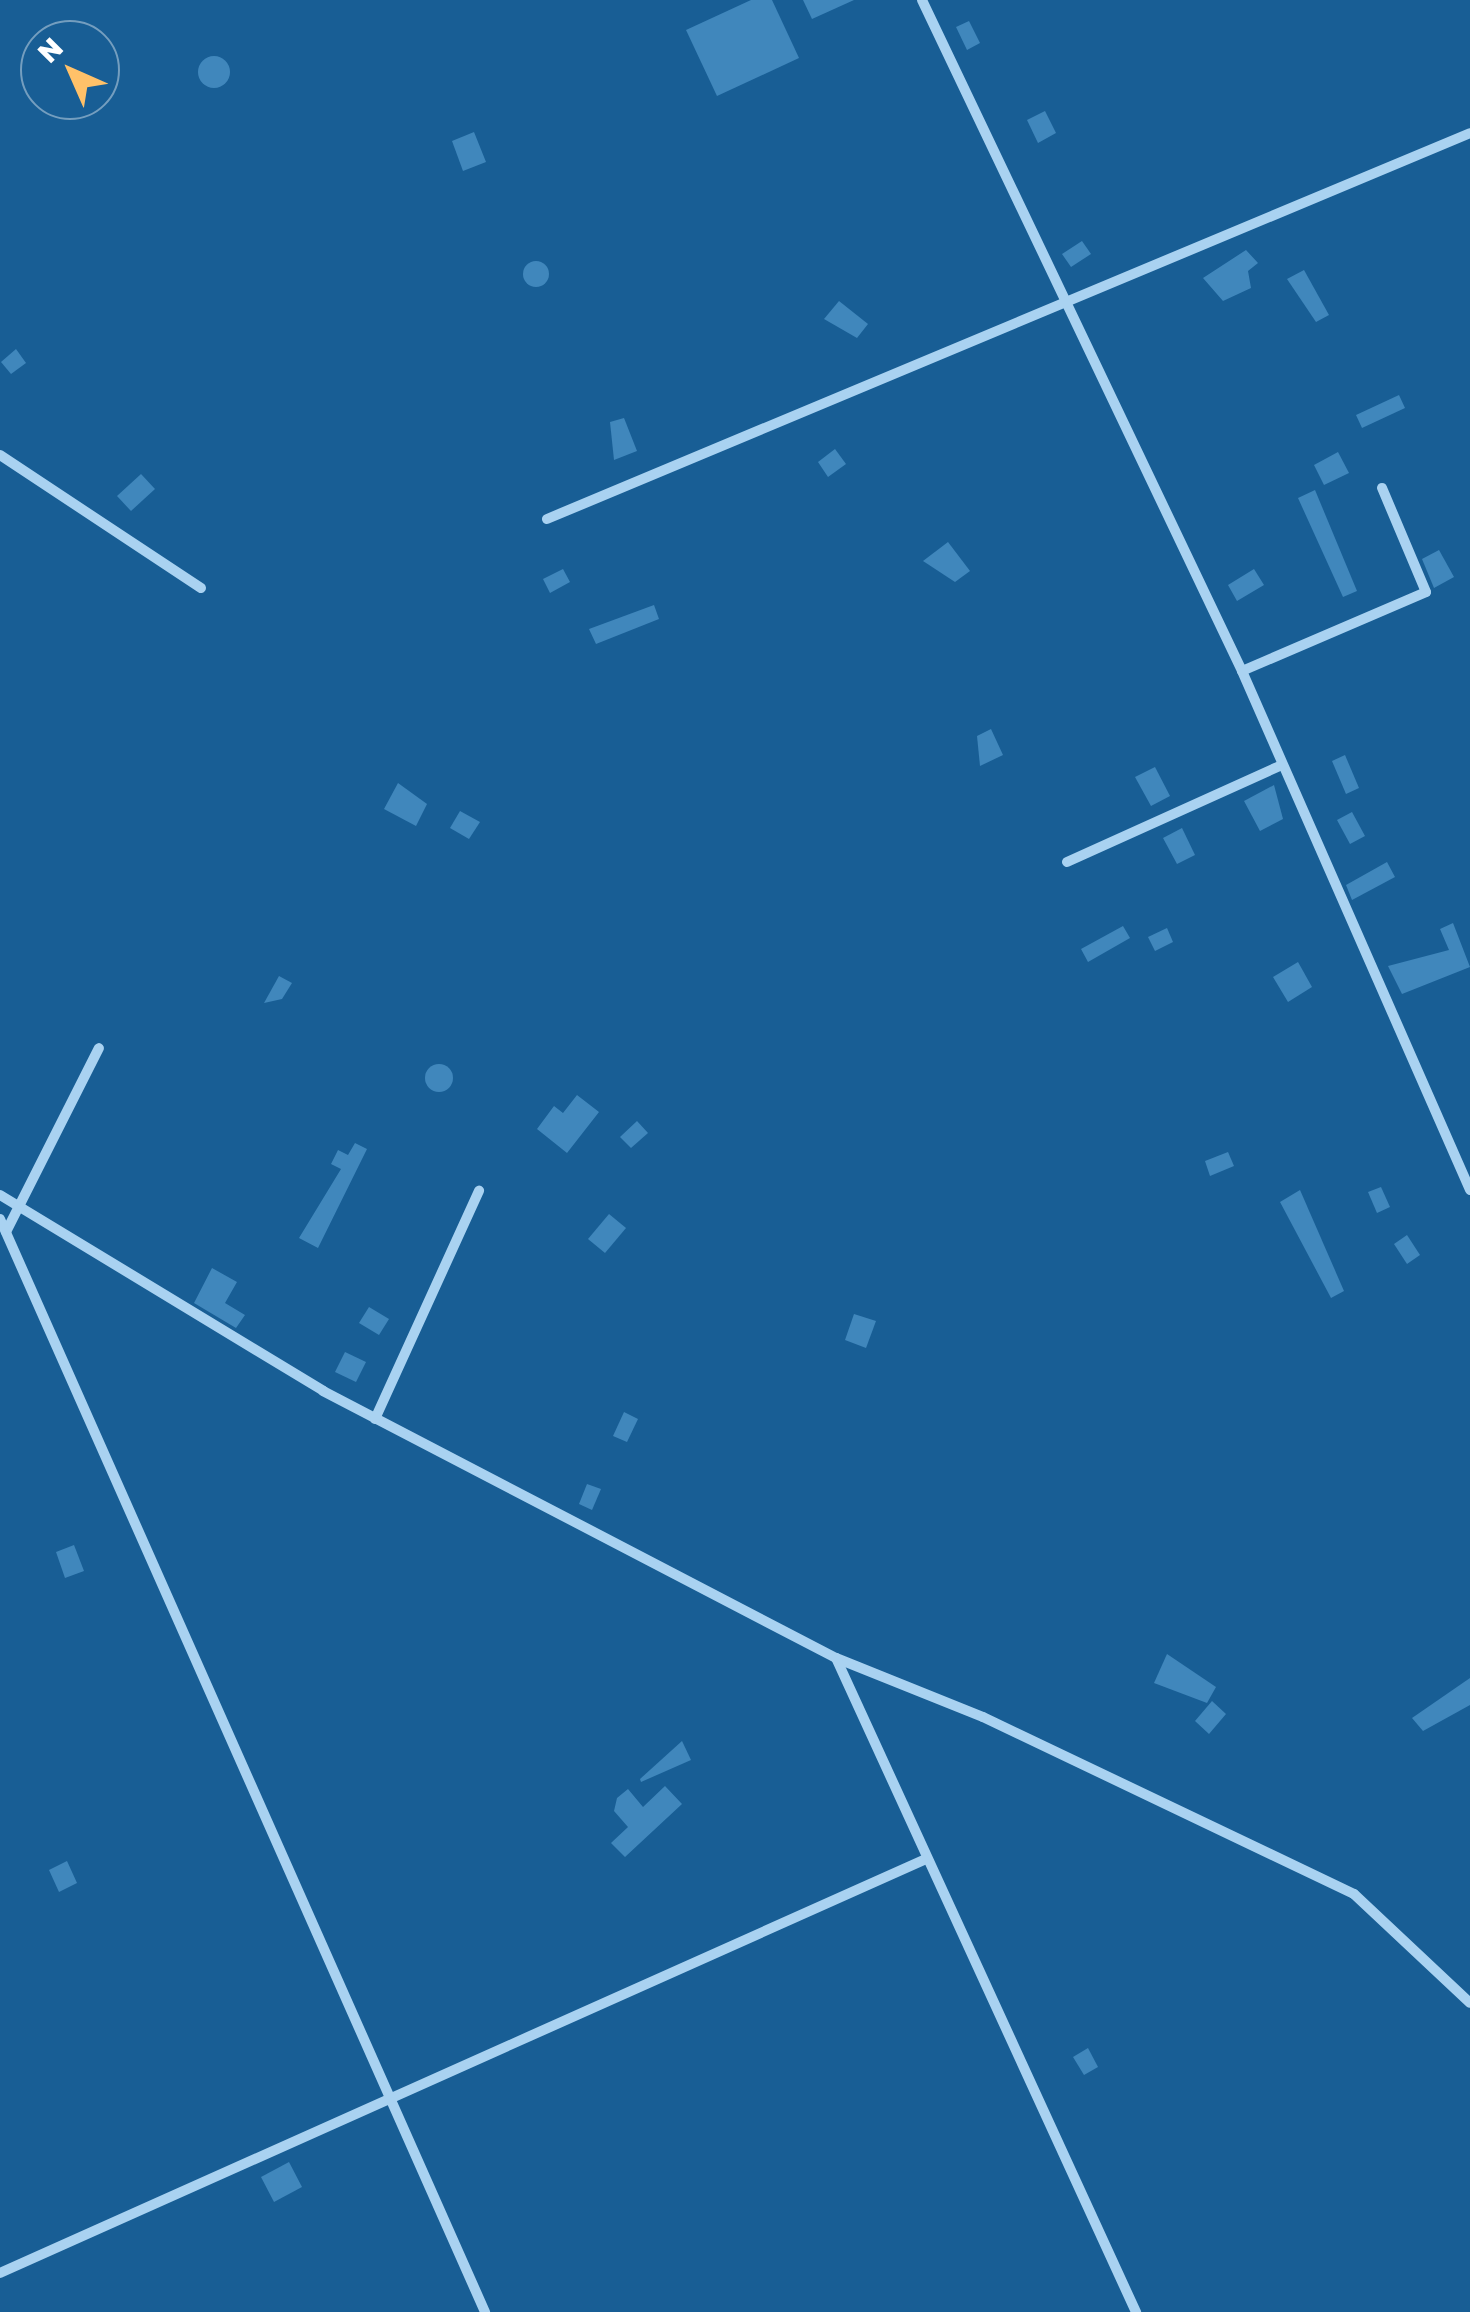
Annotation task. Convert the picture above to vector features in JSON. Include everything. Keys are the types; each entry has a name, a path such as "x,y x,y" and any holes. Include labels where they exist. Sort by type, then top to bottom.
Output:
{"street":[{"path":"922,0 1242,671 1280,766 1470,1190"},
{"path":"547,519 1068,306 1470,132"},
{"path":"0,455 201,588"},
{"path":"1242,671 1426,592 1382,488"},
{"path":"1067,862 1280,766"},
{"path":"6,1232 99,1048"},
{"path":"375,1419 480,1191"},
{"path":"2,1199 375,1419 836,1658 983,1717 1354,1894 1470,2003"},
{"path":"0,1219 485,2312"},
{"path":"836,1658 1136,2312"},
{"path":"0,2274 926,1859"}],"building":[{"path":"751,0 772,0 799,58 717,96 686,30"},
{"path":"803,0 854,0 812,19"},
{"path":"969,21 980,43 967,50 956,27"},
{"path":"214,56 225,61 230,72 225,83 214,88 203,83 198,72 203,61"},
{"path":"1045,111 1056,133 1038,143 1027,120"},
{"path":"474,132 486,162 463,171 452,141"},
{"path":"1082,241 1091,254 1071,267 1062,254"},
{"path":"1246,250 1258,263 1248,271 1251,288 1223,301 1203,278"},
{"path":"536,261 545,265 549,274 545,283 536,287 527,283 523,274 527,265"},
{"path":"1304,270 1329,315 1316,322 1287,279"},
{"path":"839,301 868,324 857,338 824,319"},
{"path":"16,349 26,363 11,374 1,362"},
{"path":"1399,395 1405,408 1362,428 1356,415"},
{"path":"624,418 637,451 614,460 610,422"},
{"path":"835,449 846,464 828,477 818,462"},
{"path":"1338,452 1349,473 1324,485 1314,465"},
{"path":"141,474 155,489 131,511 117,496"},
{"path":"1315,490 1357,591 1343,597 1298,498"},
{"path":"948,542 970,571 955,582 923,561"},
{"path":"1439,550 1454,577 1434,588 1422,559"},
{"path":"563,569 570,582 550,593 543,579"},
{"path":"1254,569 1264,585 1237,601 1228,585"},
{"path":"654,605 659,619 596,644 589,629"},
{"path":"991,729 1003,755 980,766 977,736"},
{"path":"1345,755 1359,788 1346,794 1332,761"},
{"path":"1155,767 1170,796 1151,806 1135,777"},
{"path":"398,783 427,804 416,826 384,809"},
{"path":"1274,785 1283,819 1260,831 1244,801"},
{"path":"460,811 480,822 469,839 450,828"},
{"path":"1352,812 1365,836 1350,844 1337,820"},
{"path":"1182,828 1195,855 1177,864 1163,838"},
{"path":"1387,862 1395,877 1352,900 1346,885"},
{"path":"1453,923 1470,967 1402,994 1388,966 1449,950 1440,929"},
{"path":"1123,926 1130,938 1088,962 1081,949"},
{"path":"1167,928 1173,942 1155,951 1148,937"},
{"path":"1298,962 1312,987 1288,1002 1273,977"},
{"path":"279,976 292,983 282,999 264,1003"},
{"path":"439,1064 449,1068 453,1078 449,1088 439,1092 429,1088 425,1078 429,1068"},
{"path":"577,1095 599,1112 567,1153 537,1129 554,1106 563,1113"},
{"path":"637,1121 648,1133 631,1148 620,1137"},
{"path":"355,1143 367,1149 318,1248 299,1238 341,1169 331,1164 338,1150 348,1155"},
{"path":"1228,1152 1234,1166 1210,1176 1205,1161"},
{"path":"1381,1187 1390,1207 1377,1213 1368,1192"},
{"path":"1300,1190 1344,1291 1331,1298 1280,1202"},
{"path":"609,1214 626,1228 605,1253 588,1239"},
{"path":"1407,1235 1420,1255 1407,1264 1394,1244"},
{"path":"212,1268 237,1282 225,1303 245,1315 236,1328 194,1303"},
{"path":"369,1307 389,1319 379,1335 359,1323"},
{"path":"854,1314 876,1321 866,1348 845,1340"},
{"path":"345,1352 366,1362 356,1382 335,1372"},
{"path":"624,1412 638,1419 627,1442 613,1436"},
{"path":"587,1484 601,1489 592,1510 579,1504"},
{"path":"74,1545 84,1571 65,1578 56,1552"},
{"path":"1167,1654 1216,1687 1207,1703 1154,1683"},
{"path":"1470,1678 1470,1705 1423,1731 1412,1718"},
{"path":"1212,1701 1226,1714 1209,1734 1195,1721"},
{"path":"682,1741 691,1760 641,1782 640,1779"},
{"path":"665,1786 682,1804 625,1857 611,1843 628,1827 614,1811 617,1798 628,1789 643,1807"},
{"path":"67,1861 77,1883 59,1892 49,1870"},
{"path":"1088,2048 1098,2067 1084,2075 1073,2057"},
{"path":"289,2162 302,2187 274,2202 261,2177"}]}
